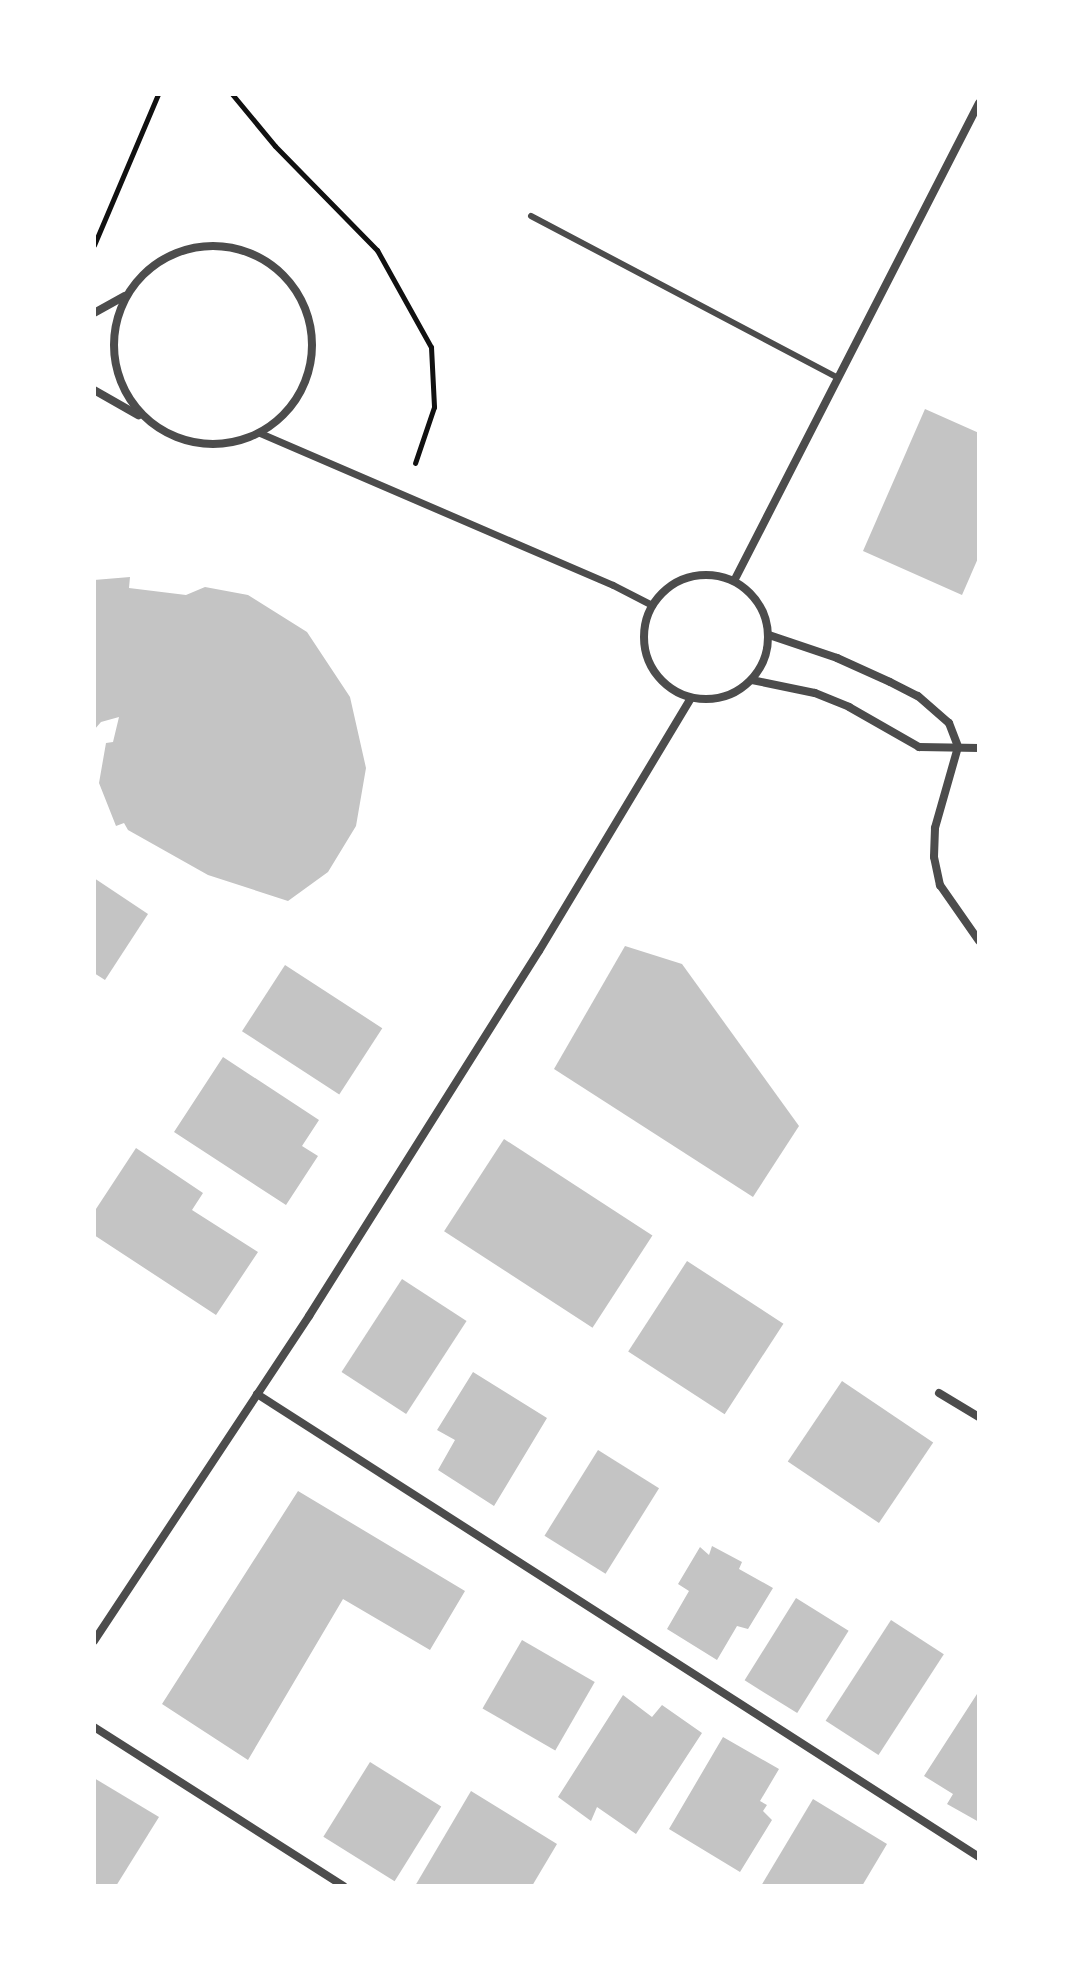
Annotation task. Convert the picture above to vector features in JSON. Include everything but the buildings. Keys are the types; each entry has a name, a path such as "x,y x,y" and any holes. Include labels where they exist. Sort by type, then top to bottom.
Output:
{"street":[{"path":"734,581 979,103"},
{"path":"94,390 145,419 184,441 206,445 229,444 260,433 289,411 310,368 310,321 288,280 271,264 250,253 203,246 159,261 140,276 126,295 115,321 113,348 117,377 130,402 145,419"},
{"path":"94,313 126,295"},
{"path":"260,433 652,605"},
{"path":"703,574 734,581 759,603 769,635 767,651 752,680 724,697 691,698 658,678 648,662 643,643 652,605 661,593 688,577 703,574"},
{"path":"769,635 837,658 918,696 949,723 958,747 937,817 934,857 940,885 979,941"},
{"path":"752,680 815,693 849,707 919,747 979,748"},
{"path":"94,1641 257,1394 539,951 691,698"},
{"path":"939,1393 979,1417"},
{"path":"257,1394 979,1857"},
{"path":"94,1727 344,1886"}],"lane":[{"path":"531,216 838,378"}],"path":[{"path":"94,245 158,94"},
{"path":"232,94 275,146 377,250 431,347 434,407 405,495"}]}
